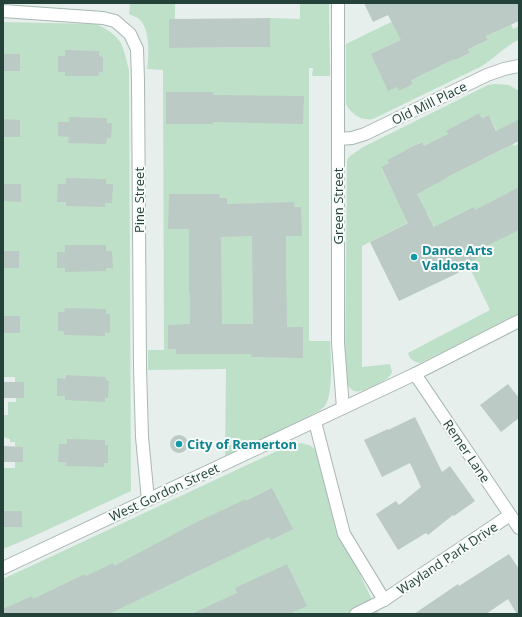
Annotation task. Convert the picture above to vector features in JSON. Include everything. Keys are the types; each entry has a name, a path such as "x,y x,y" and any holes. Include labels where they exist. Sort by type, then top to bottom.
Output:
{"street":[{"name":"Green Street","path":"338,3 338,343 343,408"},
{"name":"Pine Street","path":"3,11 103,18 115,21 130,34 136,49 138,80 141,406 142,437 148,500"},
{"name":"Old Mill Place","path":"338,139 352,138 365,134 488,75 504,69 519,66"},
{"name":"West Gordon Street","path":"3,568 315,422 414,374 519,320"},
{"name":"Remer Lane","path":"414,374 519,528"},
{"name":"Wayland Park Drive","path":"315,422 344,534 384,600"},
{"name":"Wayland Park Drive","path":"356,614 384,600 510,515"}],"green space":[{"path":"130,3 175,3 175,19 169,19 169,48 269,47 270,18 300,19 300,3 329,3 330,76 312,76 313,68 309,68 309,341 330,341 330,391 324,407 319,411 225,457 226,369 148,370 148,350 164,350 163,70 147,69 148,51 146,30 139,19 129,14"},
{"path":"430,3 456,6 475,46 488,40 486,36 511,24 513,29 519,26 519,40 509,45 482,66 373,119 365,119 357,116 346,104 346,44","holes":["451,12 470,53 455,60 452,55","394,43 413,84 397,87"]},
{"path":"3,22 96,24 116,37 125,53 129,70 131,491 3,549 3,468 15,468 15,462 23,462 23,447 15,447 15,442 10,442 10,439 3,437 3,415 8,415 8,402 16,402 16,398 24,397 23,382 15,382 15,377 3,377"},
{"path":"488,85 509,85 519,91 519,119 508,125 511,131 507,133 514,146 519,143 519,315 420,363 411,359 408,353 490,310 469,266 458,273 427,213 362,246 362,367 390,364 392,372 387,378 376,385 365,390 353,390 347,383 345,376 347,160 350,156 363,147","holes":["479,113 482,118 489,115 505,148 483,159 464,121","460,124 457,171 447,131","421,142 424,146 431,143 447,178 425,189 407,149","387,160 419,192 398,202 381,168 389,163"]},
{"path":"301,443 309,445 318,451 351,556 379,614 3,614 3,579 292,444"}],"building":[{"path":"364,3 519,3 519,21 486,36 488,40 468,49 470,53 455,60 454,59 411,80 413,84 399,91 397,87 388,91 371,54 401,40 388,15 373,22"},
{"path":"270,18 270,47 169,48 169,19"},
{"path":"65,50 99,51 99,56 103,57 103,72 99,72 98,76 65,76 65,72 58,72 58,56 65,56"},
{"path":"3,54 20,54 20,71 3,71"},
{"path":"166,92 213,92 213,95 304,96 303,124 213,122 213,124 166,124"},
{"path":"479,113 482,118 489,115 496,131 519,119 519,141 447,177 417,194 434,227 474,207 475,210 519,187 519,230 478,250 481,256 456,269 458,273 399,301 370,242 408,223 381,167 389,163 387,160 407,149 422,142 424,146 448,134 446,131"},
{"path":"69,117 107,118 107,123 112,123 111,138 107,138 106,144 68,143 69,137 58,136 58,122 69,122"},
{"path":"3,119 20,120 20,137 3,137"},
{"path":"66,178 106,179 106,184 113,184 112,203 105,203 105,207 66,206 66,202 57,202 58,184 66,184"},
{"path":"3,184 21,184 21,202 3,201"},
{"path":"169,194 220,194 219,198 227,198 227,204 294,202 294,207 301,207 302,236 286,236 286,267 287,327 303,327 303,358 251,357 251,354 176,354 176,349 168,349 168,325 190,324 190,293 189,294 189,229 168,229","holes":["252,236 253,324 222,324 221,237"]},
{"path":"65,245 106,245 106,251 112,251 113,268 106,268 106,271 65,272 65,268 57,268 57,252 65,252"},
{"path":"3,251 19,251 19,268 3,268"},
{"path":"65,308 106,309 106,314 110,314 110,333 105,332 105,336 64,335 64,331 58,331 58,312 64,312"},
{"path":"3,316 20,316 20,333 3,333"},
{"path":"66,375 106,377 106,380 109,381 108,398 105,398 105,402 65,400 65,396 57,396 57,378 66,379"},
{"path":"3,382 24,382 24,398 3,398"},
{"path":"508,384 519,398 519,418 501,432 480,405"},
{"path":"415,417 442,472 450,466 475,501 454,516 453,515 428,535 426,533 398,550 376,514 396,501 399,505 421,487 410,463 382,477 364,440"},
{"name":"City of Remerton","path":"179,435 185,438 188,444 185,450 179,453 173,450 170,444 173,438"},
{"path":"67,439 105,440 105,445 108,445 108,463 104,463 104,467 66,466 66,462 58,462 59,444 67,444"},
{"path":"3,446 23,447 23,462 3,462"},
{"path":"272,488 293,529 271,540 269,537 109,614 3,614 3,609 32,596 33,599 85,574 86,576 113,563 114,566 193,524"},
{"path":"3,511 22,511 22,527 3,527"},
{"path":"509,554 519,569 519,614 517,614 508,599 486,614 414,614 458,584 459,586"},
{"path":"287,564 307,606 289,614 191,614 237,593 235,588"}],"place":[{"name":"Dance Arts Valdosta","path":"414,257"},
{"name":"City of Remerton","path":"179,444"}]}
